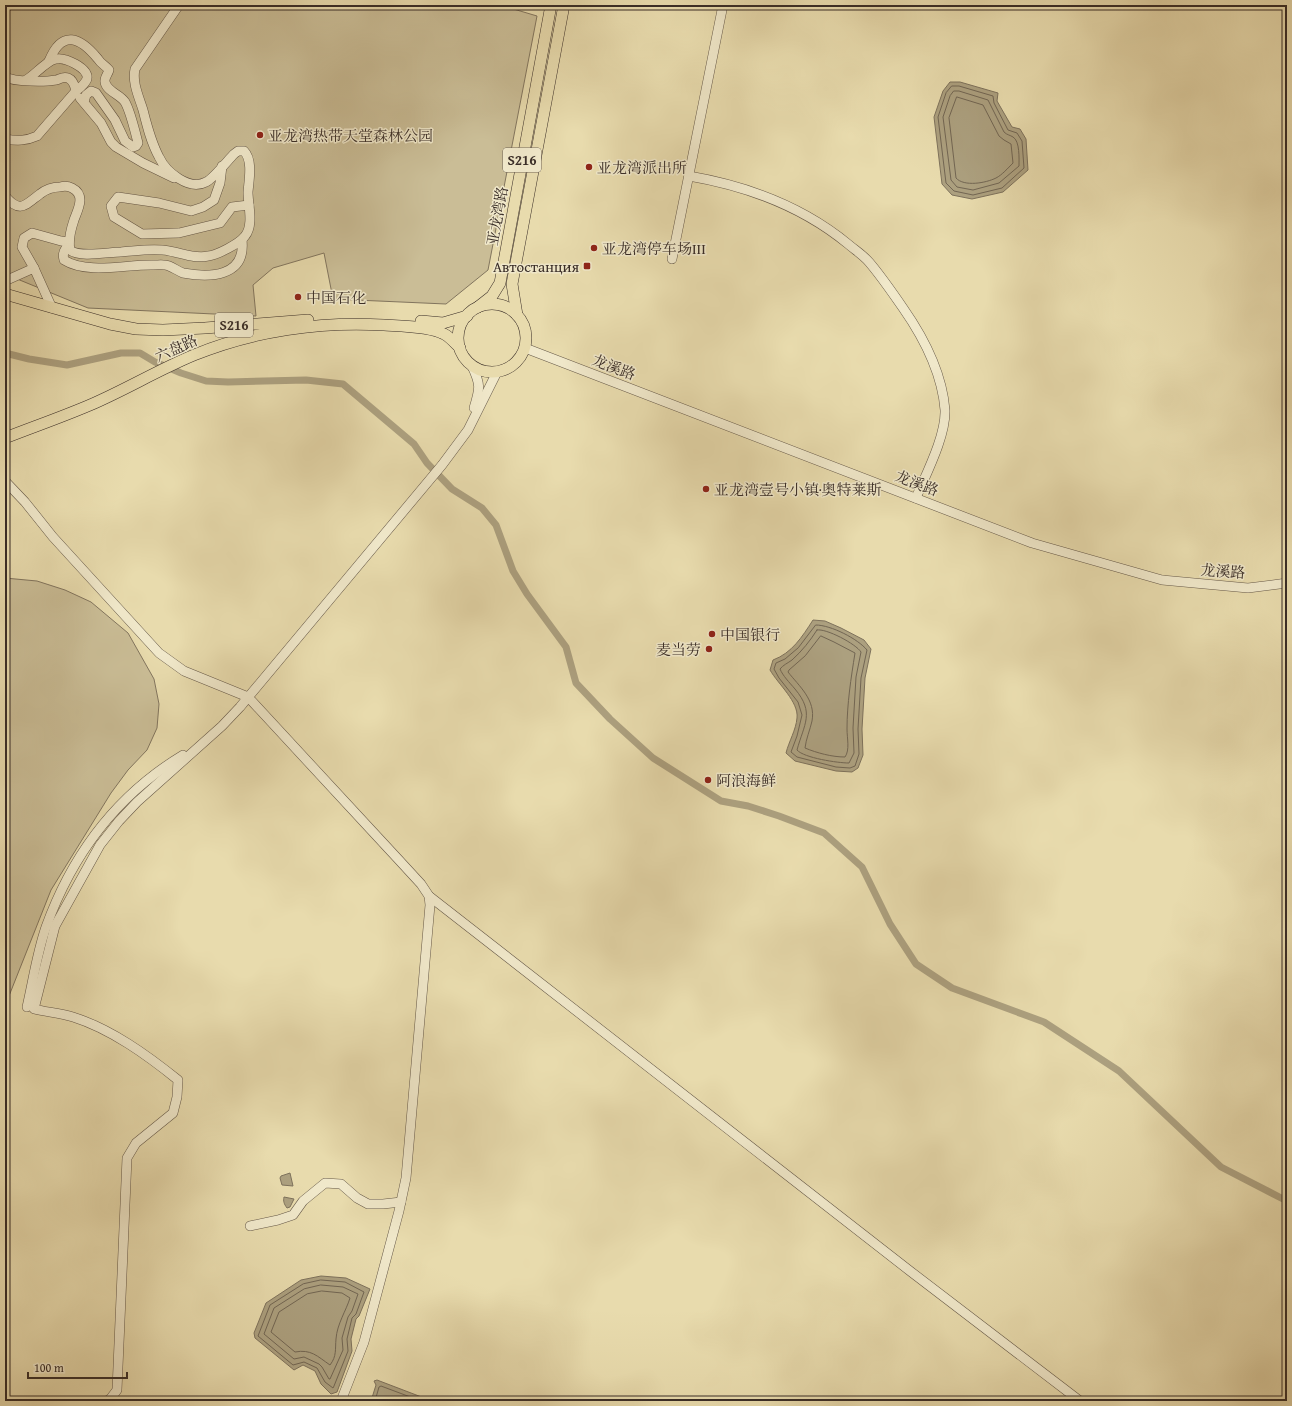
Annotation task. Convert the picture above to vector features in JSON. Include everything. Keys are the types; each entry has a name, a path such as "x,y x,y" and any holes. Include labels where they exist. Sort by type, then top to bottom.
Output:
{"main road":[{"name":"亚龙湾路","path":"478,307 492,296 500,283 551,5"},
{"name":"亚龙湾路","path":"517,314 512,284 564,5"},
{"name":"六盘路","path":"5,294 110,324 136,329 164,330 346,317 380,317 443,323 467,316"},
{"path":"478,307 492,304 506,307 517,314"},
{"name":"S216","path":"472,366 462,354 458,339 459,331 467,316 478,307"},
{"name":"S216","path":"517,314 524,325 526,336 525,348"},
{"name":"六盘路","path":"5,438 90,405 194,356 247,337 295,328 342,324 396,325 430,329 445,334 460,348"},
{"path":"472,366 484,372 497,372 509,368 519,360 525,348"}],"street":[{"path":"5,9 9,5"},
{"path":"179,5 135,69 134,78 148,131 159,159 178,178 186,183"},
{"path":"672,259 723,5"},
{"path":"26,80 35,75 49,61 58,44 72,39 80,42 94,53 102,64 109,70 105,77 105,82 111,91 125,102 138,144 133,148 125,141 115,120 96,93 91,91 84,102"},
{"path":"5,139 19,141 36,136 86,81 87,76 73,63 59,58 49,61"},
{"path":"5,77 11,80 57,80 63,77 69,78 74,84 76,92 101,122 116,147 155,169 186,183 195,185 206,182 238,151 244,151 247,155 249,162 249,205 251,213 247,235 242,240 217,254 207,256 190,256 169,251 73,253 70,250 69,243"},
{"path":"222,166 220,183 214,200 203,207 191,211 158,203 118,197 111,206 114,218 142,234 179,233 220,223 232,207 249,205"},
{"path":"689,176 720,181 764,196 808,216 837,235 868,261 910,317 928,348 938,373 945,411 940,442 916,498"},
{"path":"5,196 16,206 24,206 32,202 40,194 50,189 66,186 72,188 78,193 80,200 79,208 74,221 69,243 63,255 64,260 76,266 114,268 138,265 168,266 181,272 200,275 219,274 233,269 239,261 243,250 242,240"},
{"path":"52,308 34,268 22,247 24,238 32,233 69,243"},
{"path":"5,282 34,268"},
{"name":"龙溪路","path":"525,348 1032,543 1162,580 1248,588 1287,583"},
{"path":"468,430 480,391 478,378 472,366"},
{"path":"107,1401 112,1398 117,1390 127,1158 136,1143 173,1113 177,1097 178,1080 157,1063 108,1032 73,1016 30,1008 46,928 64,886 80,855 100,827 128,797 169,764 205,741 248,697 426,483 442,466 468,430 497,372"},
{"path":"5,481 118,609 160,653 184,671 248,697 421,884 429,896 888,1254 1080,1401"},
{"path":"341,1401 364,1342 406,1178 428,926 429,896"},
{"path":"250,1226 293,1215 303,1201 324,1182 341,1184 357,1198 368,1204 401,1202"}],"shaded area":[{"name":"亚龙湾热带天堂森林公园","path":"5,5 500,5 537,16 488,270 446,304 333,299 324,253 273,268 253,285 256,316 88,308 5,274"},
{"path":"5,578 37,581 65,590 91,602 128,633 154,679 159,704 157,728 147,750 128,770 111,793 51,890 5,1006"}],"water":[{"path":"950,82 960,82 998,93 997,101 1012,127 1020,129 1026,139 1028,170 1003,192 972,199 952,195 942,184 934,117 943,91"},
{"path":"813,620 825,621 841,628 864,640 871,649 865,678 862,729 863,755 858,768 852,772 836,771 795,761 786,753 795,727 797,712 791,699 770,670 773,660 791,649 801,638"},
{"path":"290,1173 293,1186 282,1185 280,1178 281,1176"},
{"path":"284,1197 294,1199 290,1207 287,1208 285,1205"},
{"path":"321,1276 346,1278 370,1289 359,1316 356,1319 351,1339 352,1351 337,1392 331,1394 321,1384 315,1371 303,1365 294,1370 255,1338 254,1333 266,1303 301,1280"},
{"path":"377,1380 432,1401 371,1401 376,1385 374,1381"}],"waterway":[{"path":"5,353 29,359 67,365 121,353 140,353 155,362 181,373 206,381 228,382 306,380 343,384 414,444 427,463 452,489 482,508 496,525 513,571 527,594 566,647 576,683 610,719 653,758 721,801 748,806 824,833 862,867 890,924 916,964 952,988 1044,1022 1119,1071 1221,1167 1287,1201"}],"place":[{"name":"亚龙湾热带天堂森林公园","path":"260,135"},
{"name":"亚龙湾派出所","path":"589,167"},
{"name":"亚龙湾停车场III","path":"594,248"},
{"name":"Автостанция","path":"587,266"},
{"name":"中国石化","path":"298,297"},
{"name":"亚龙湾壹号小镇·奥特莱斯","path":"706,489"},
{"name":"中国银行","path":"712,634"},
{"name":"麦当劳","path":"709,649"},
{"name":"阿浪海鲜","path":"708,780"}]}
